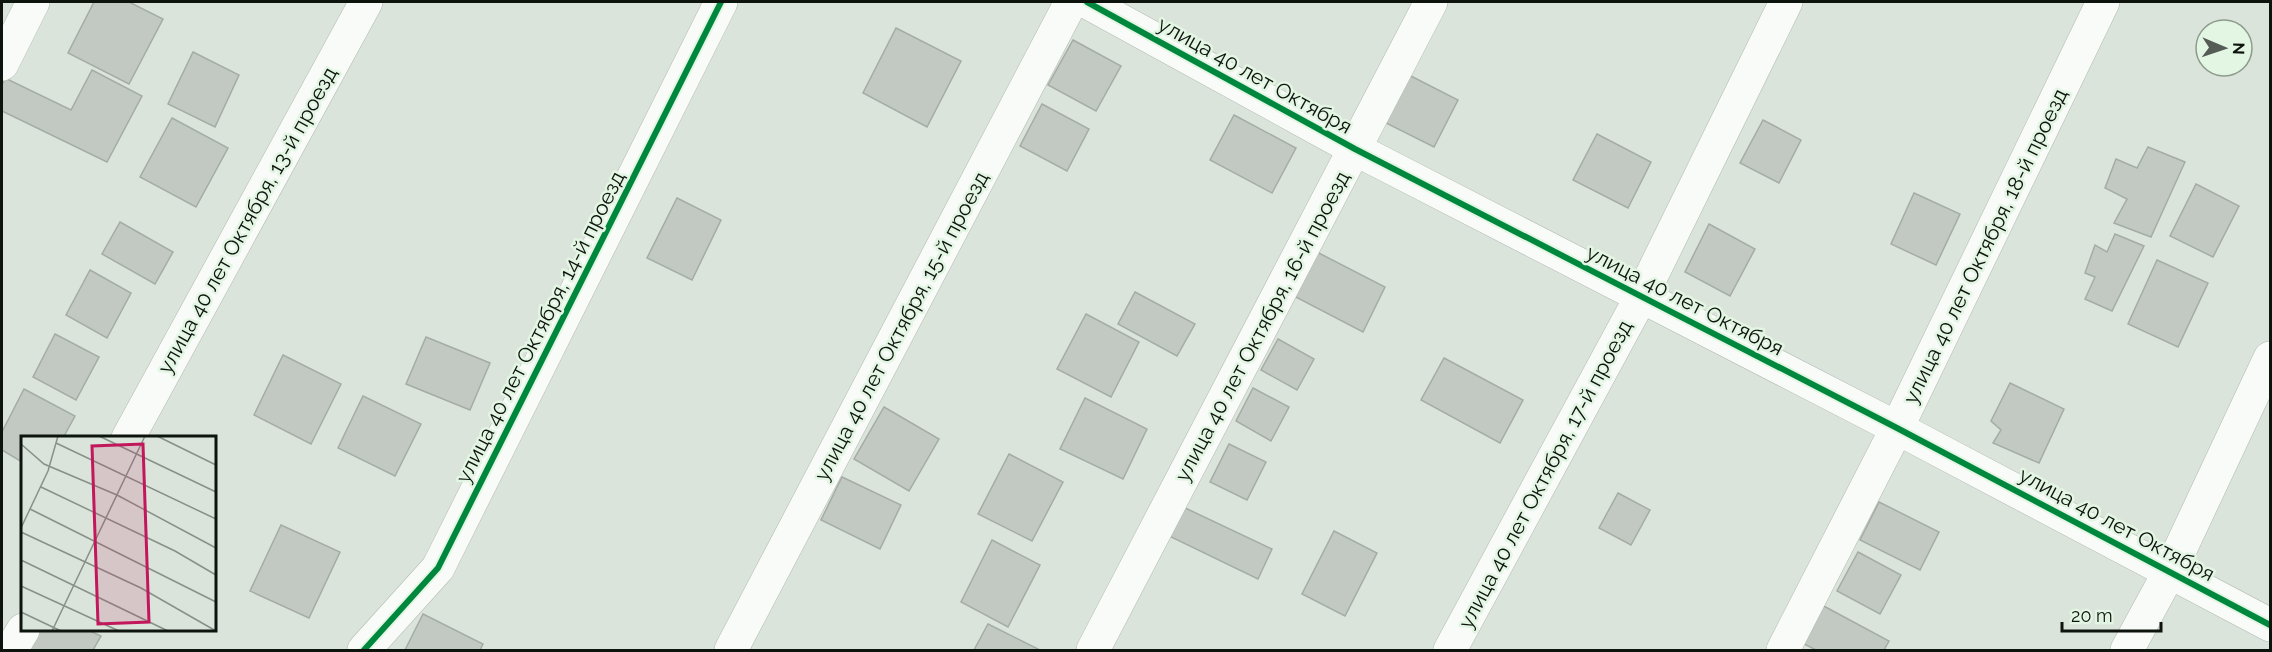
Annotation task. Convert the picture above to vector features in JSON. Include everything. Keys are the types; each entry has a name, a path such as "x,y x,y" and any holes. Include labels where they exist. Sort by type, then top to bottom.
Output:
{"street":[{"path":"2,64 33,2"},
{"name":"улица 40 лет Октября, 13-й проезд","path":"129,436 366,2"},
{"name":"улица 40 лет Октября, 14-й проезд","path":"364,651 438,568 721,2"},
{"name":"улица 40 лет Октября, 15-й проезд","path":"731,651 1071,2"},
{"name":"улица 40 лет Октября","path":"1087,2 1355,149 1897,428 2271,624"},
{"name":"улица 40 лет Октября, 16-й проезд","path":"1093,651 1431,2"},
{"name":"улица 40 лет Октября, 17-й проезд","path":"1450,651 1641,297 1786,2"},
{"name":"улица 40 лет Октября, 18-й проезд","path":"1783,651 1897,428 2103,2"},
{"path":"2127,651 2170,571 2271,358"},
{"path":"11,651 22,631"}],"building":[{"path":"94,2 129,2 163,19 129,84 68,53"},
{"path":"896,28 961,61 927,127 863,93"},
{"path":"1073,40 1121,66 1096,111 1048,85"},
{"path":"193,52 239,75 215,127 168,104"},
{"path":"92,70 142,96 107,162 2,111 2,85 5,78 71,110"},
{"path":"1405,73 1458,100 1434,147 1380,120"},
{"path":"1042,104 1089,129 1067,171 1020,146"},
{"path":"1234,115 1296,148 1272,193 1210,160"},
{"path":"172,118 228,148 196,207 140,177"},
{"path":"1763,120 1801,140 1779,183 1740,163"},
{"path":"1597,134 1651,162 1628,208 1573,180"},
{"path":"2148,147 2185,162 2151,237 2114,223 2127,199 2105,188 2116,159 2137,168"},
{"path":"2196,184 2239,206 2213,257 2170,236"},
{"path":"1914,193 1960,214 1936,265 1891,244"},
{"path":"677,198 721,220 692,280 647,258"},
{"path":"120,222 173,252 155,284 102,254"},
{"path":"1709,224 1755,249 1730,296 1685,272"},
{"path":"2115,234 2144,246 2112,311 2085,299 2095,277 2085,273 2095,245 2107,252"},
{"path":"1313,250 1385,287 1363,332 1290,294"},
{"path":"2157,260 2208,283 2178,347 2128,324"},
{"path":"90,270 131,293 107,338 66,315"},
{"path":"1135,292 1195,324 1177,356 1118,324"},
{"path":"1086,314 1139,342 1111,397 1057,369"},
{"path":"55,334 99,357 76,400 33,377"},
{"path":"426,337 490,363 470,410 406,384"},
{"path":"1278,339 1314,359 1297,390 1261,370"},
{"path":"283,355 341,384 311,444 254,415"},
{"path":"1444,358 1523,400 1500,443 1421,400"},
{"path":"2010,383 2064,409 2039,463 1993,443 2001,430 1991,421"},
{"path":"1253,388 1289,407 1271,441 1236,421"},
{"path":"24,389 75,416 64,436 21,436 21,461 2,450 2,432"},
{"path":"363,396 421,424 395,476 338,448"},
{"path":"1085,398 1147,429 1123,479 1060,449"},
{"path":"884,407 939,439 909,491 854,459"},
{"path":"1229,444 1266,462 1247,500 1210,482"},
{"path":"1009,454 1063,482 1032,541 978,514"},
{"path":"842,477 901,505 880,549 821,520"},
{"path":"1618,493 1650,510 1631,545 1599,528"},
{"path":"1879,502 1939,532 1920,570 1860,540"},
{"path":"1181,506 1272,549 1258,579 1167,535"},
{"path":"281,525 340,552 309,618 250,591"},
{"path":"1334,531 1377,553 1345,616 1302,594"},
{"path":"992,540 1040,565 1008,627 961,602"},
{"path":"1858,552 1901,575 1880,614 1837,591"},
{"path":"1820,604 1889,641 1884,650 1816,650 1800,642"},
{"path":"423,614 483,644 480,650 405,650"},
{"path":"988,624 1038,649 974,650"},
{"path":"33,631 90,631 101,636 93,650 23,650"}],"cycle path":[{"path":"364,650 438,568 721,2"},
{"path":"1087,2 1355,149 1897,428 2270,625"}]}
